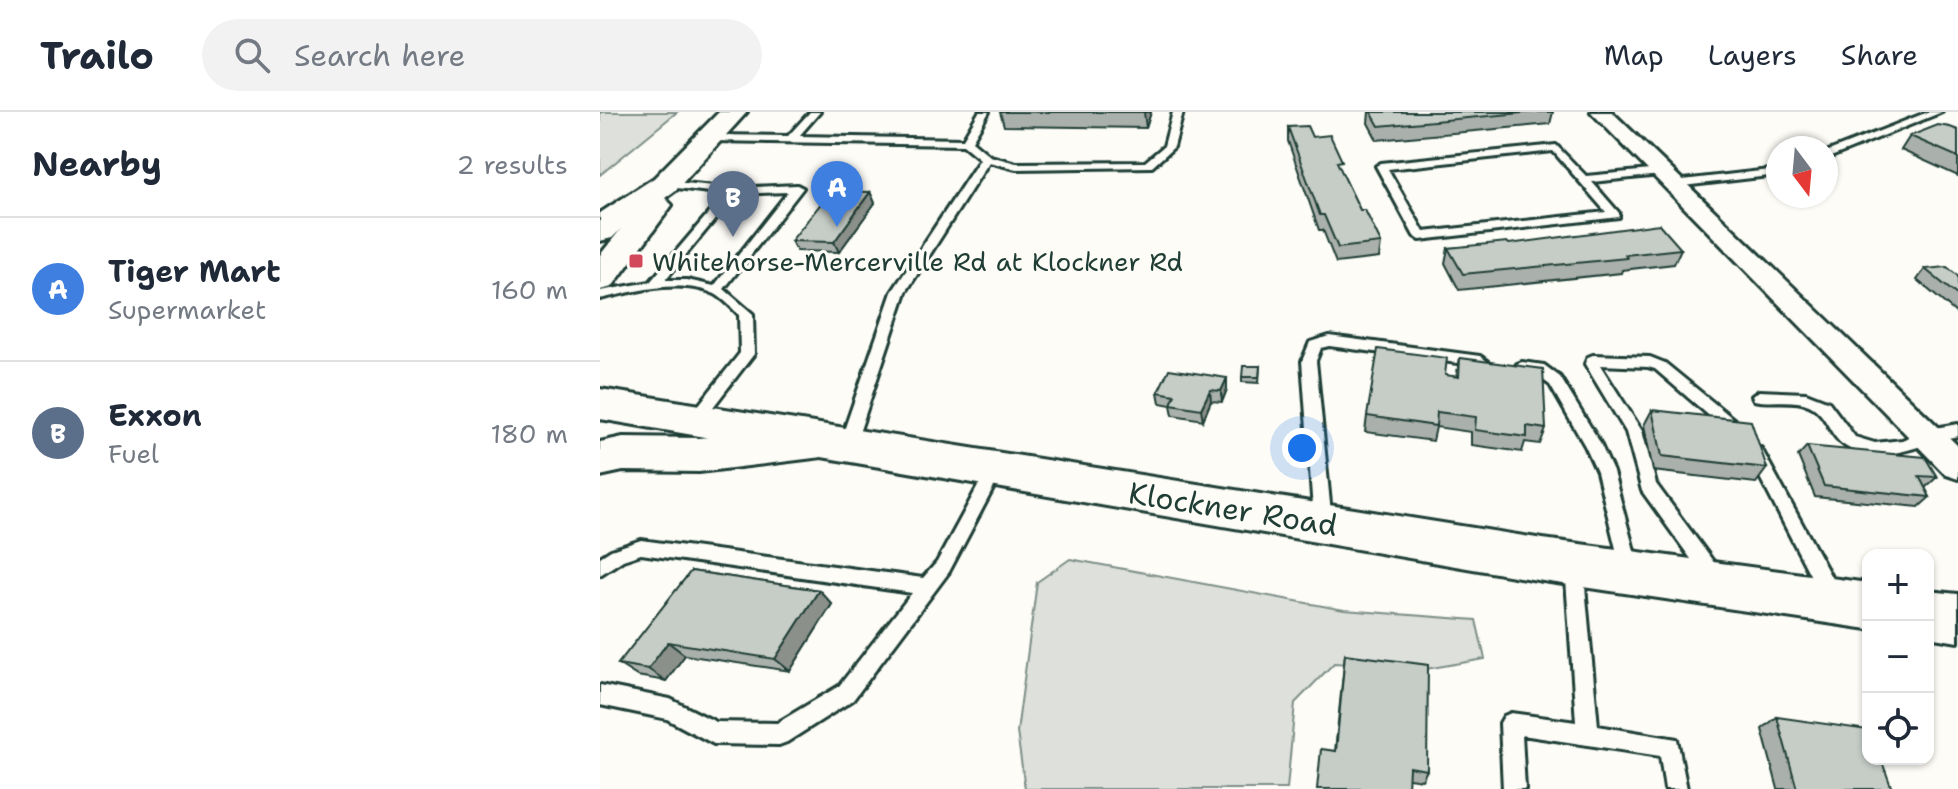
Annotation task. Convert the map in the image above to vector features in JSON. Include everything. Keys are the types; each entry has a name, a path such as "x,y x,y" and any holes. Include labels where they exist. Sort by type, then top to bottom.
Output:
{"main road":[{"path":"600,231 620,212 665,184 734,112"},
{"path":"600,279 653,213 665,184"},
{"name":"Klockner Road","path":"600,404 1632,574 1850,603"},
{"path":"600,459 623,454 699,455 835,443"},
{"path":"1934,615 1958,618"}],"street":[{"path":"1601,112 1958,466"}],"lane":[{"path":"791,139 815,112"},
{"path":"966,142 984,112"},
{"path":"710,138 966,142 986,158 1016,166 1148,165 1169,147 1178,112"},
{"path":"1838,152 1937,112"},
{"path":"1920,121 1933,127"},
{"path":"1584,179 1615,215 1420,236 1381,166 1556,148 1584,179 1766,173"},
{"path":"835,443 899,292 986,158"},
{"path":"665,184 733,191 797,188 717,290"},
{"path":"653,286 733,191"},
{"path":"600,295 674,284 717,290 746,314 747,354 695,420"},
{"path":"1323,524 1309,361 1315,345 1329,341 1539,369 1549,374 1593,445 1605,472 1632,574"},
{"path":"1721,586 1648,486 1634,431 1592,364 1593,360 1650,362 1660,366 1736,427 1850,603"},
{"path":"1759,396 1806,398 1824,406 1849,441 1875,449 1904,446 1929,435 1958,430"},
{"path":"600,695 670,709 714,733 779,734 846,693 943,567 995,470"},
{"path":"600,567 617,555 641,547 928,587"},
{"path":"1574,563 1588,735"},
{"path":"1514,789 1511,723 1669,747 1676,789"}],"shaded area":[{"path":"600,112 677,112 600,175"},
{"path":"1070,559 1344,610 1476,620 1485,659 1426,669 1334,663 1295,703 1287,789 1025,789 1017,732 1037,582"}],"building":[{"path":"1371,112 1533,112 1379,126"},
{"path":"1938,125 1958,130 1958,157 1910,136"},
{"path":"1307,126 1312,137 1330,135 1342,161 1337,162 1360,210 1365,210 1381,243 1338,248 1324,215 1320,215 1288,127"},
{"path":"831,191 870,192 834,242 791,241"},
{"path":"1659,224 1681,249 1625,255 1627,258 1463,274 1448,248 1509,244"},
{"path":"1947,267 1958,276 1958,296 1925,269"},
{"path":"1378,349 1447,358 1445,375 1459,377 1460,358 1543,369 1546,429 1527,426 1527,437 1475,430 1476,417 1437,412 1436,426 1367,416"},
{"path":"1243,366 1260,366 1259,377 1242,377"},
{"path":"1169,369 1227,378 1221,391 1210,390 1201,409 1171,404 1175,395 1158,392"},
{"path":"1652,410 1751,421 1767,468 1662,456"},
{"path":"1807,446 1925,457 1937,477 1919,476 1930,497 1824,486"},
{"path":"691,571 819,590 775,659 668,642 648,669 618,664"},
{"path":"1345,654 1428,665 1427,770 1409,767 1408,789 1317,789 1321,749 1336,751"},
{"path":"1777,717 1862,729 1862,765 1883,765 1892,789 1797,789"}],"place":[{"name":"Tiger Mart","path":"837,227"},
{"name":"Exxon","path":"733,237"},
{"name":"Whitehorse-Mercerville Rd at Klockner Rd","path":"636,261"}]}
